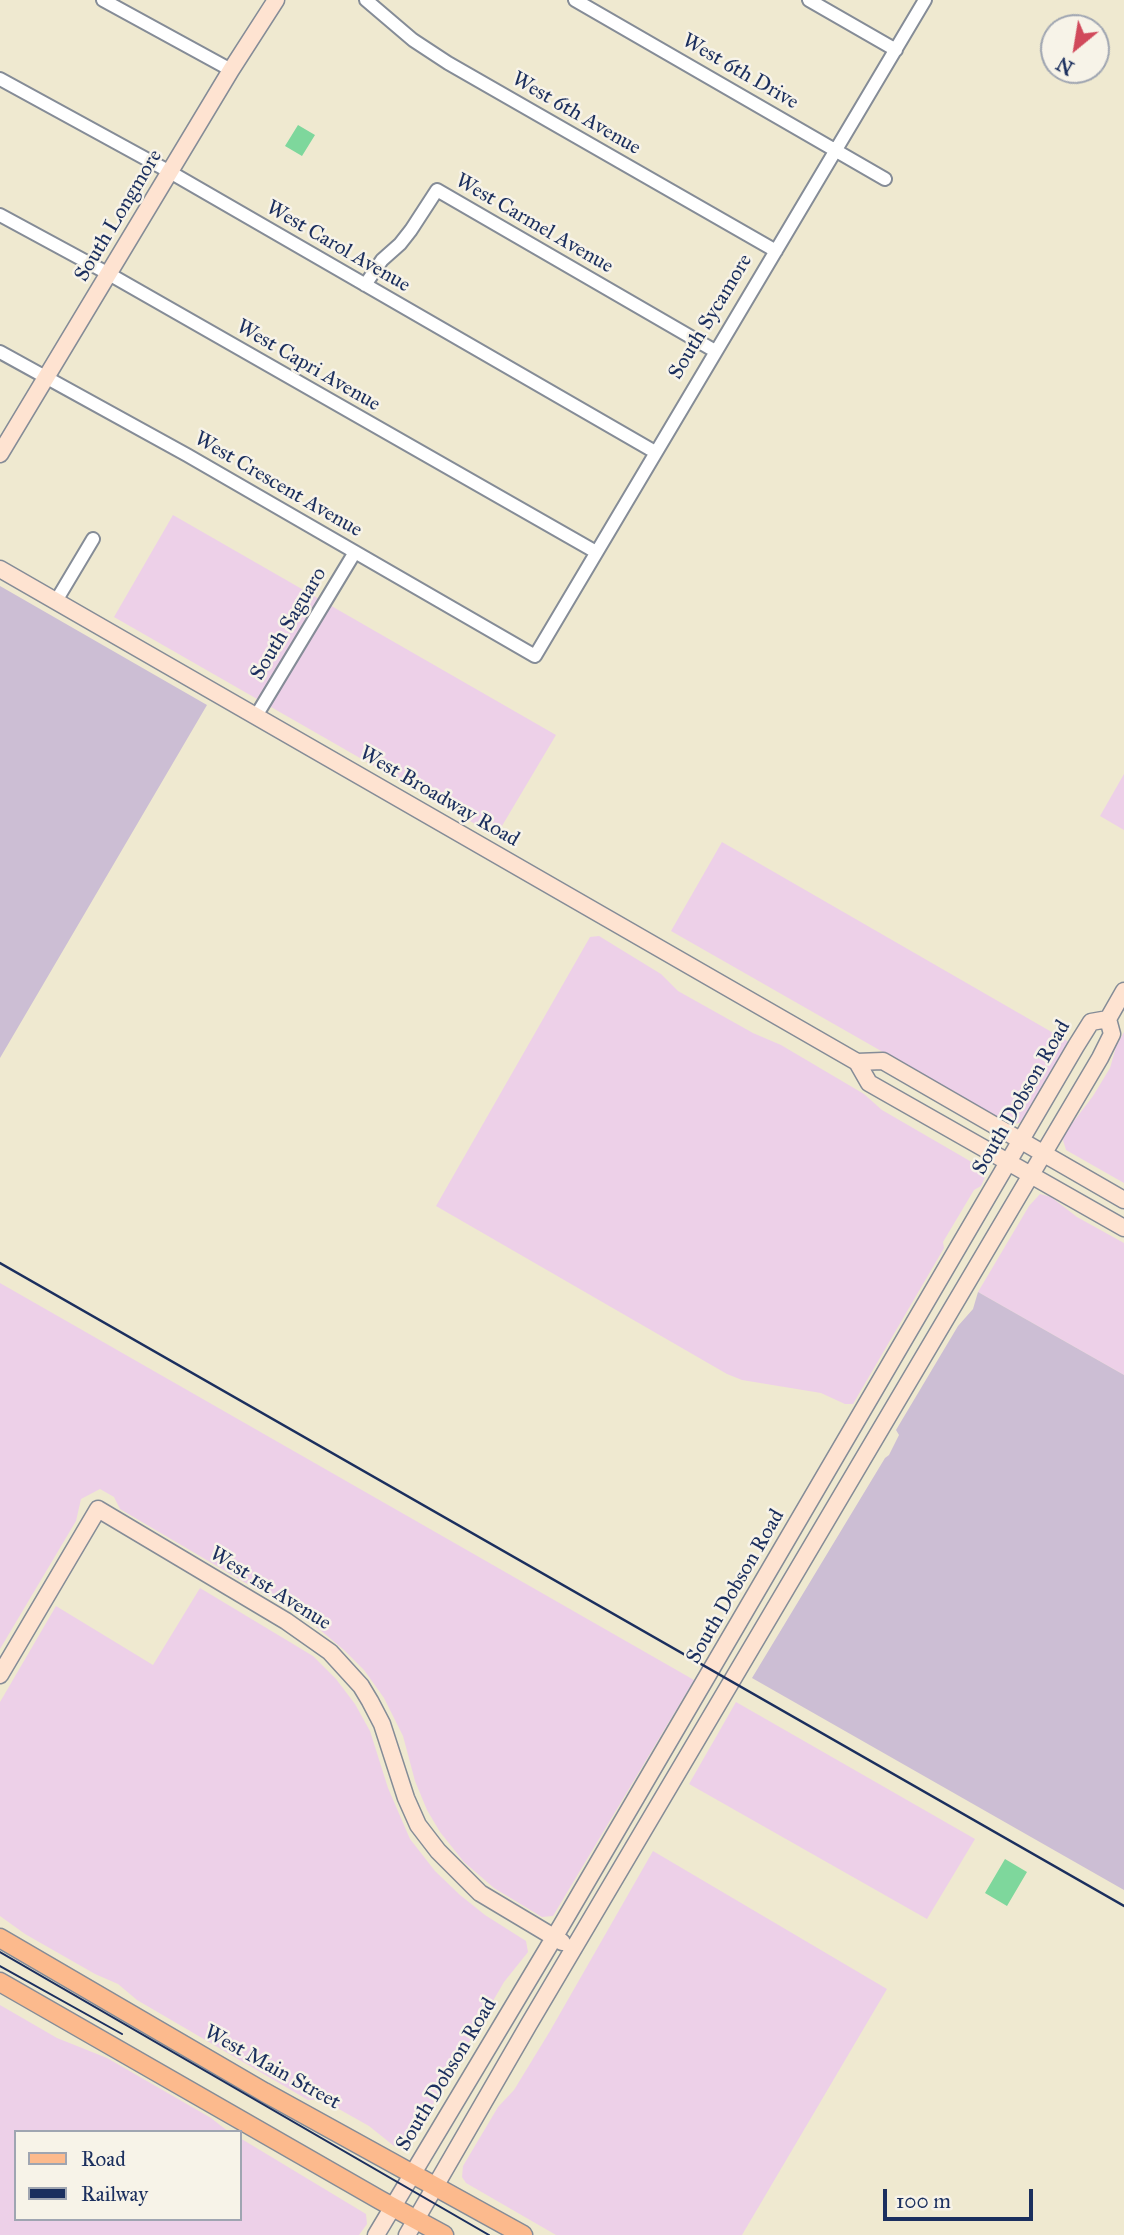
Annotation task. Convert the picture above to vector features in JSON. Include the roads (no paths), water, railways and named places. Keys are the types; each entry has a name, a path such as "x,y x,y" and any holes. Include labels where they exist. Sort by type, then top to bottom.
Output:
{"main road":[{"name":"South Longmore","path":"0,454 276,0"},
{"name":"West Broadway Road","path":"0,569 857,1062 869,1083 1124,1228"},
{"name":"South Dobson Road","path":"411,2227 626,1858 1044,1153 1112,1034 1108,1019 1124,991"},
{"name":"South Dobson Road","path":"376,2235 554,1938 1091,1022 1108,1019"},
{"name":"West Broadway Road","path":"857,1062 883,1061 1124,1200"},
{"name":"West 1st Avenue","path":"0,1675 98,1508 286,1621 330,1652 370,1700 387,1737 406,1798 423,1832 466,1882 480,1893 573,1949"},
{"path":"626,1858 622,1854 622,1847 631,1828 629,1810"},
{"name":"West Main Street","path":"0,1938 264,2092 408,2180 523,2235"},
{"path":"0,1982 392,2207 411,2227 444,2235"}],"street":[{"path":"103,0 231,70"},
{"name":"West 6th Avenue","path":"366,0 413,40 448,63 776,251"},
{"name":"West 6th Drive","path":"575,0 886,179"},
{"path":"809,0 896,50"},
{"name":"South Sycamore","path":"535,656 925,0"},
{"name":"West Carol Avenue","path":"0,79 170,172 655,452"},
{"name":"West Carmel Avenue","path":"365,285 382,260 411,230 437,190 715,351"},
{"name":"West Capri Avenue","path":"0,215 109,274 596,552"},
{"name":"West Crescent Avenue","path":"0,352 535,656"},
{"path":"56,601 93,539"},
{"name":"South Saguaro","path":"256,716 355,552"}],"tram line":[{"path":"0,1952 489,2235"},
{"path":"0,1966 122,2034"}],"railway":[{"path":"0,1263 1124,1906"}]}
